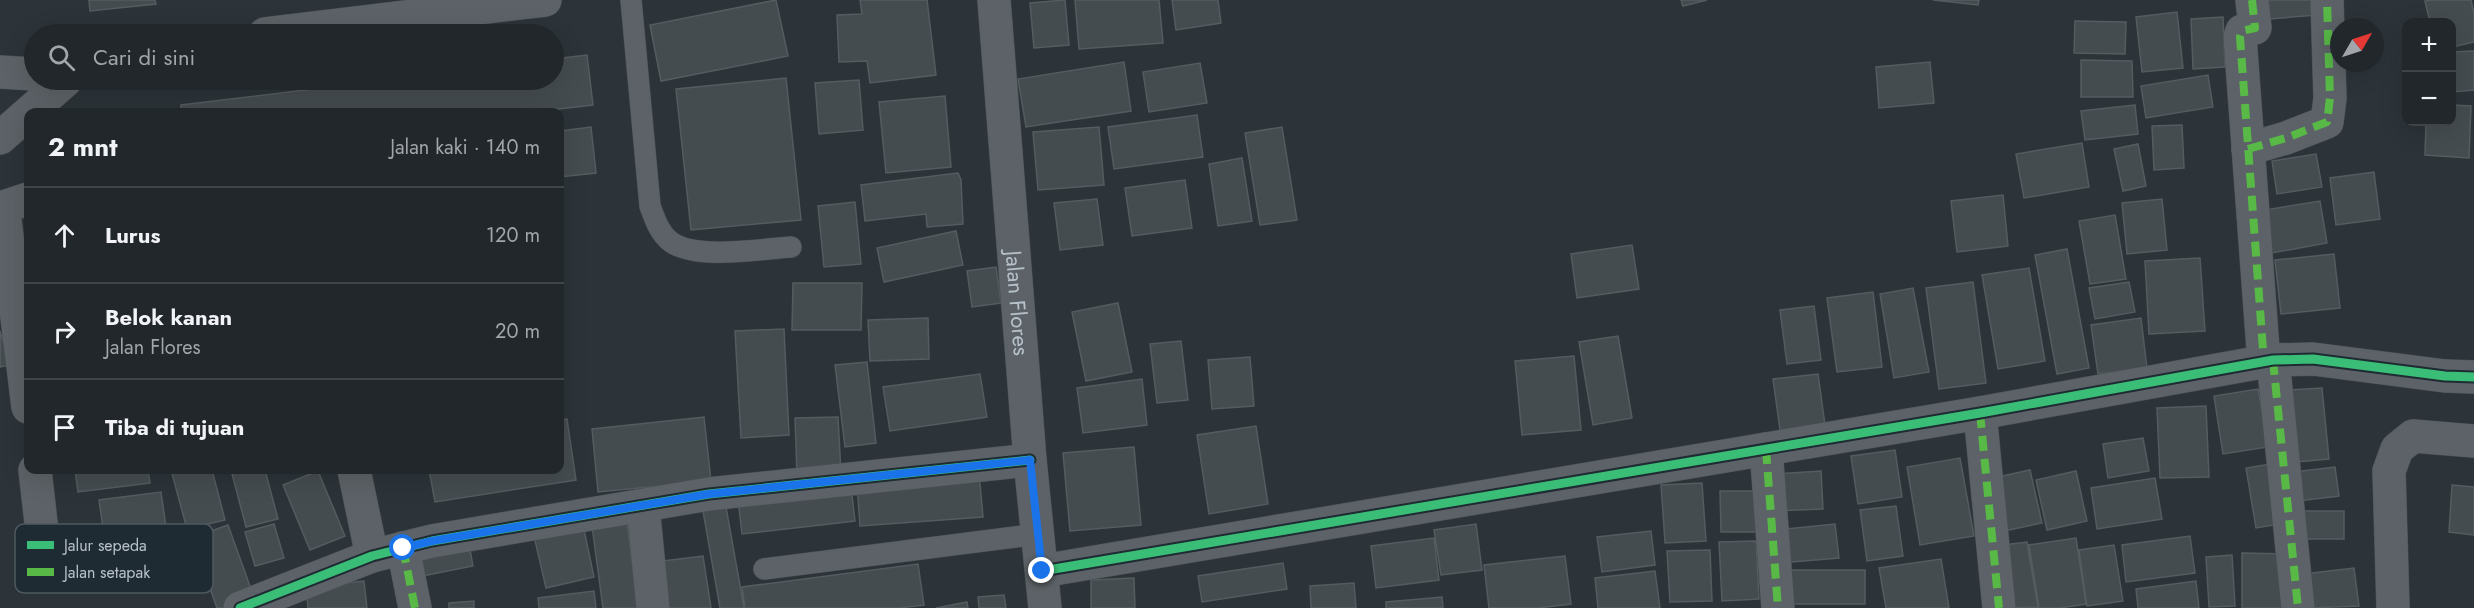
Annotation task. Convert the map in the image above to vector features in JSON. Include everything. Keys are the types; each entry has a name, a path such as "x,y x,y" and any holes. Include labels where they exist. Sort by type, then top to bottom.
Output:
{"street":[{"path":"347,24 545,0"},
{"name":"Jalan Flores","path":"994,0 1030,460 1045,608"},
{"path":"2252,0 2256,26 2254,29 2242,31 2240,37 2248,149 2268,361 2298,608"},
{"path":"2248,149 2286,138 2327,122 2330,98 2327,0"},
{"path":"0,72 24,73"},
{"path":"34,108 55,90"},
{"path":"0,138 24,117"},
{"path":"24,200 0,209 5,220 24,374"},
{"path":"1042,571 1980,413 2268,361 2313,359 2474,377"},
{"path":"1980,413 1999,608"},
{"path":"2393,608 2389,471 2397,449 2413,436 2474,441"},
{"path":"1766,449 1778,608"},
{"path":"240,608 372,556 432,541 709,494 1030,460"},
{"path":"35,474 41,524"},
{"path":"355,474 372,556"},
{"path":"643,506 653,608"},
{"path":"403,548 415,608"}],"lane":[{"path":"631,0 650,206 658,228 669,241 683,249 710,251 791,248"},
{"path":"764,569 1038,534"}],"building":[{"path":"89,0 155,0 156,4 90,11"},
{"path":"776,0 788,56 661,81 650,25"},
{"path":"860,0 927,0 936,75 870,83 867,61 839,62 837,15 862,14"},
{"path":"1065,0 1069,45 1034,48 1030,3"},
{"path":"1075,0 1159,0 1163,43 1079,49"},
{"path":"1172,0 1218,0 1221,23 1176,30"},
{"path":"1681,0 1707,0 1683,6"},
{"path":"1933,0 1979,0 1978,5"},
{"path":"2267,0 2315,0 2317,15 2269,19"},
{"path":"2471,0 2474,14 2474,42 2456,46 2456,18 2429,18 2425,1"},
{"path":"2177,12 2183,68 2142,72 2136,17"},
{"path":"2223,17 2225,67 2193,69 2191,19"},
{"path":"2075,21 2126,22 2125,54 2074,53"},
{"path":"2474,51 2474,90 2456,92 2456,52"},
{"path":"587,55 593,105 564,108 181,108 181,105 305,90 564,90 564,58"},
{"path":"2081,60 2132,61 2133,97 2081,97"},
{"path":"1124,62 1131,111 1026,127 1018,79"},
{"path":"1930,62 1934,103 1879,108 1876,67"},
{"path":"1200,63 1207,103 1149,112 1143,72"},
{"path":"2208,75 2213,107 2146,118 2141,86"},
{"path":"786,78 801,220 691,230 676,89"},
{"path":"859,80 863,130 819,134 815,83"},
{"path":"945,96 951,167 886,173 879,102"},
{"path":"2135,105 2138,134 2085,140 2081,111"},
{"path":"2456,105 2471,106 2469,158 2425,155 2426,126 2456,126"},
{"path":"1197,115 1203,157 1114,169 1108,127"},
{"path":"2182,125 2184,168 2154,170 2152,126"},
{"path":"591,127 596,173 564,177 564,130"},
{"path":"1099,127 1104,185 1038,190 1033,132"},
{"path":"1282,127 1297,220 1260,225 1245,133"},
{"path":"2082,143 2089,187 2024,198 2016,154"},
{"path":"2138,144 2146,186 2123,191 2114,149"},
{"path":"2316,154 2322,187 2277,194 2272,161"},
{"path":"1242,158 1252,221 1218,226 1209,164"},
{"path":"2374,172 2380,219 2336,225 2330,178"},
{"path":"958,173 961,180 963,224 927,227 926,214 865,221 861,185"},
{"path":"1185,180 1192,228 1132,236 1125,188"},
{"path":"2003,195 2008,246 1957,252 1951,201"},
{"path":"1097,199 1103,245 1060,250 1054,203"},
{"path":"2162,199 2167,250 2127,254 2122,203"},
{"path":"2320,201 2327,243 2272,253 2265,210"},
{"path":"855,202 861,264 824,267 818,206"},
{"path":"2115,215 2126,279 2090,284 2079,221"},
{"path":"956,231 963,265 884,282 877,248"},
{"path":"1632,245 1639,289 1577,298 1571,254"},
{"path":"2067,249 2089,368 2057,374 2035,255"},
{"path":"2334,254 2340,308 2281,314 2275,260"},
{"path":"2200,258 2205,331 2149,334 2145,261"},
{"path":"996,267 1001,303 972,307 967,271"},
{"path":"2029,268 2045,361 1998,369 1982,275"},
{"path":"1973,282 1986,383 1939,389 1926,288"},
{"path":"2129,282 2135,312 2095,319 2089,288"},
{"path":"793,283 862,283 861,330 792,330"},
{"path":"1913,288 1929,372 1894,378 1880,294"},
{"path":"1873,292 1882,367 1837,372 1827,298"},
{"path":"1118,303 1132,372 1086,381 1072,312"},
{"path":"1814,306 1821,360 1787,364 1780,310"},
{"path":"928,318 929,359 870,361 868,320"},
{"path":"2141,318 2147,368 2098,374 2091,325"},
{"path":"784,329 789,435 741,438 735,331"},
{"path":"0,331 10,365 0,367"},
{"path":"1618,336 1632,418 1593,425 1579,342"},
{"path":"1181,341 1188,400 1157,403 1150,344"},
{"path":"1574,356 1581,430 1522,435 1515,361"},
{"path":"1250,357 1254,406 1212,409 1208,360"},
{"path":"867,362 876,443 845,447 835,365"},
{"path":"980,374 987,417 890,431 883,387"},
{"path":"1818,374 1825,425 1780,430 1773,379"},
{"path":"1142,379 1147,425 1083,433 1077,388"},
{"path":"2322,388 2329,459 2296,462 2289,390"},
{"path":"2258,389 2268,447 2223,454 2214,396"},
{"path":"2206,406 2209,477 2160,478 2157,408"},
{"path":"704,417 711,481 598,492 592,429"},
{"path":"838,417 841,473 797,475 795,418"},
{"path":"564,419 567,419 576,480 435,502 430,474 564,474"},
{"path":"1256,426 1268,504 1209,514 1197,435"},
{"path":"2143,438 2149,471 2108,478 2103,444"},
{"path":"1134,447 1141,525 1070,531 1063,453"},
{"path":"1895,450 1902,497 1858,504 1851,456"},
{"path":"1960,458 1974,536 1920,545 1907,467"},
{"path":"2270,464 2280,524 2256,528 2246,468"},
{"path":"2335,467 2339,496 2298,501 2294,472"},
{"path":"2030,470 2042,523 1999,532 1988,479"},
{"path":"1821,471 1823,509 1774,511 1772,474"},
{"path":"2076,471 2087,521 2047,530 2036,480"},
{"path":"979,472 983,517 860,526 857,482"},
{"path":"76,474 149,474 150,483 78,492"},
{"path":"172,474 213,474 225,520 208,524 186,524"},
{"path":"232,474 266,474 278,519 246,527"},
{"path":"310,474 319,474 345,536 310,550 283,485"},
{"path":"2155,478 2162,519 2097,529 2091,488"},
{"path":"1702,483 1706,541 1665,543 1661,485"},
{"path":"2452,485 2474,487 2474,535 2449,532"},
{"path":"851,487 855,521 742,534 738,500"},
{"path":"1720,491 1765,491 1765,532 1721,532"},
{"path":"161,492 166,524 102,524 99,500"},
{"path":"1896,506 1903,556 1867,561 1860,510"},
{"path":"726,507 744,608 720,608 703,511"},
{"path":"2299,511 2344,511 2344,539 2300,539"},
{"path":"627,522 638,608 603,608 592,526"},
{"path":"274,524 284,558 255,566 245,532"},
{"path":"1476,524 1482,570 1441,575 1434,530"},
{"path":"1835,524 1839,558 1780,563 1776,530"},
{"path":"228,525 255,600 231,608 217,608 212,593 213,530"},
{"path":"583,525 594,577 546,588 534,536"},
{"path":"1651,531 1655,565 1602,572 1597,537"},
{"path":"2190,536 2195,573 2126,582 2122,545"},
{"path":"1434,538 1439,580 1376,588 1371,546"},
{"path":"2076,538 2086,604 2039,608 2029,545"},
{"path":"468,539 473,566 412,578 407,550"},
{"path":"1756,541 1759,599 1722,601 1719,542"},
{"path":"2027,542 2038,607 2004,608 1995,546"},
{"path":"2114,545 2123,601 2087,606 2079,550"},
{"path":"1710,550 1712,601 1670,602 1667,551"},
{"path":"2242,553 2287,554 2287,608 2242,608"},
{"path":"2232,555 2235,606 2209,607 2206,557"},
{"path":"703,556 711,608 662,608 655,562"},
{"path":"1565,556 1571,604 1538,608 1489,608 1484,565"},
{"path":"1941,559 1949,608 1886,608 1879,568"},
{"path":"1283,563 1287,589 1202,602 1198,576"},
{"path":"918,564 924,605 899,608 745,608 742,587"},
{"path":"2354,568 2359,606 2308,608 2304,574"},
{"path":"1790,570 1865,570 1865,604 1791,604"},
{"path":"1655,571 1660,608 1598,608 1595,578"},
{"path":"1134,578 1135,608 1091,608 1091,580"},
{"path":"364,581 367,608 308,608 306,587"},
{"path":"2196,581 2199,608 2138,608 2136,589"},
{"path":"1354,583 1356,608 1311,608 1310,586"},
{"path":"594,591 596,608 539,608 538,598"},
{"path":"1004,595 1006,608 979,608 978,597"},
{"path":"1442,597 1443,608 1386,608 1386,602"},
{"path":"474,601 474,608 449,608 449,603"},
{"path":"967,602 968,608 936,608"}],"marked path":[{"path":"2252,0 2255,28 2242,31 2240,37 2264,363"},
{"path":"2248,149 2286,138 2327,122 2330,98 2327,0"},
{"path":"2273,360 2298,608"},
{"path":"1980,413 1999,608"},
{"path":"1766,449 1778,608"},
{"path":"403,548 415,608"}],"cycle path":[{"path":"1042,571 1980,413 2273,360 2313,359 2445,376 2474,377"},
{"path":"240,608 372,556 432,541 709,494 1030,460"}],"route":[{"path":"403,548 432,541 709,494 1030,460 1042,571"}]}
